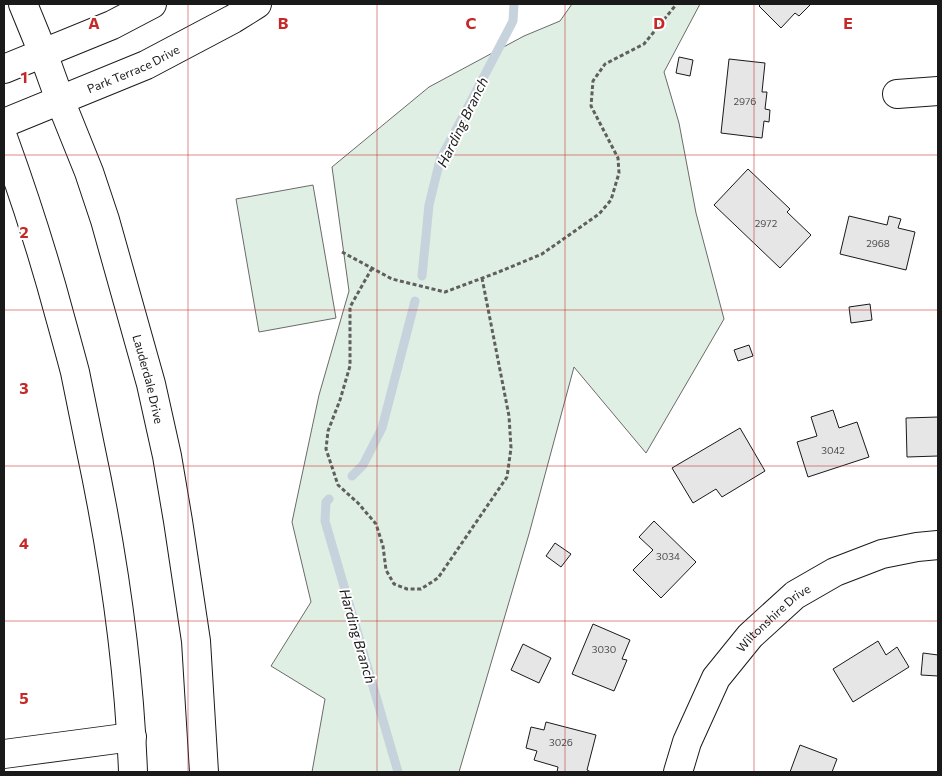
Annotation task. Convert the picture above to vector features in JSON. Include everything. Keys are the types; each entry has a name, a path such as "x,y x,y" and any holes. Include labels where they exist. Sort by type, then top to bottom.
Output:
{"main road":[{"name":"Lauderdale Drive","path":"23,4 89,172 105,220 148,374 167,456 196,641 204,772"},
{"path":"4,69 112,25 152,4"},
{"name":"Park Terrace Drive","path":"4,123 146,65 233,19 257,4"},
{"path":"896,94 938,91"},
{"path":"4,140 46,265 75,371 104,510 124,650 132,738 133,772"},
{"name":"Wiltonshire Drive","path":"678,772 687,742 716,678 750,636 795,596 835,572 882,554 938,545"},
{"path":"4,754 132,738"}],"path":[{"path":"342,252 392,279 445,292 542,254 599,214 610,200 619,173 618,158 591,106 593,81 605,64 644,44 676,4"},
{"path":"372,268 350,307 350,366 328,431 326,449 338,485 358,503 376,524 386,570 394,584 408,589 421,589 438,578 507,477 511,448 509,416 482,278"}],"green space":[{"path":"572,4 700,4 664,72 679,123 696,213 724,319 646,453 574,367 529,534 459,772 312,772 325,699 271,666 311,602 292,522 319,395 349,291 332,167 429,87 524,36 560,21"},
{"path":"313,185 336,318 259,332 236,199"}],"building":[{"path":"761,4 811,4 799,16 795,13 781,28 759,6"},
{"path":"679,57 693,60 690,76 676,73"},
{"path":"729,59 765,63 762,92 767,92 765,109 770,110 769,122 764,121 762,138 721,133"},
{"path":"748,169 790,209 787,212 811,235 780,268 714,205"},
{"path":"849,216 887,225 889,216 901,219 898,228 915,232 906,270 840,254"},
{"path":"870,304 872,320 851,323 849,307"},
{"path":"749,345 753,356 738,361 734,350"},
{"path":"833,410 839,428 857,422 869,457 808,477 797,442 817,436 811,417"},
{"path":"938,417 938,456 907,457 906,418"},
{"path":"740,428 765,471 722,497 716,489 693,503 672,468"},
{"path":"654,521 696,562 661,598 633,570 653,550 639,537"},
{"path":"555,543 571,554 561,567 546,556"},
{"path":"593,624 630,640 622,659 627,660 614,691 572,674"},
{"path":"878,641 886,655 897,647 909,667 853,702 833,669"},
{"path":"523,644 551,658 539,683 511,670"},
{"path":"923,653 938,655 938,676 921,675"},
{"path":"546,722 596,735 587,770 591,772 557,772 558,767 534,760 537,751 526,748 531,727 544,730"},
{"path":"800,745 837,759 832,772 790,772"}],"waterway":[{"name":"Harding Branch","path":"422,276 429,205 440,160 513,21 514,4"},
{"name":"Harding Branch","path":"352,476 363,465 382,428 415,301"},
{"name":"Harding Branch","path":"329,499 326,502 325,521 398,772"}]}
